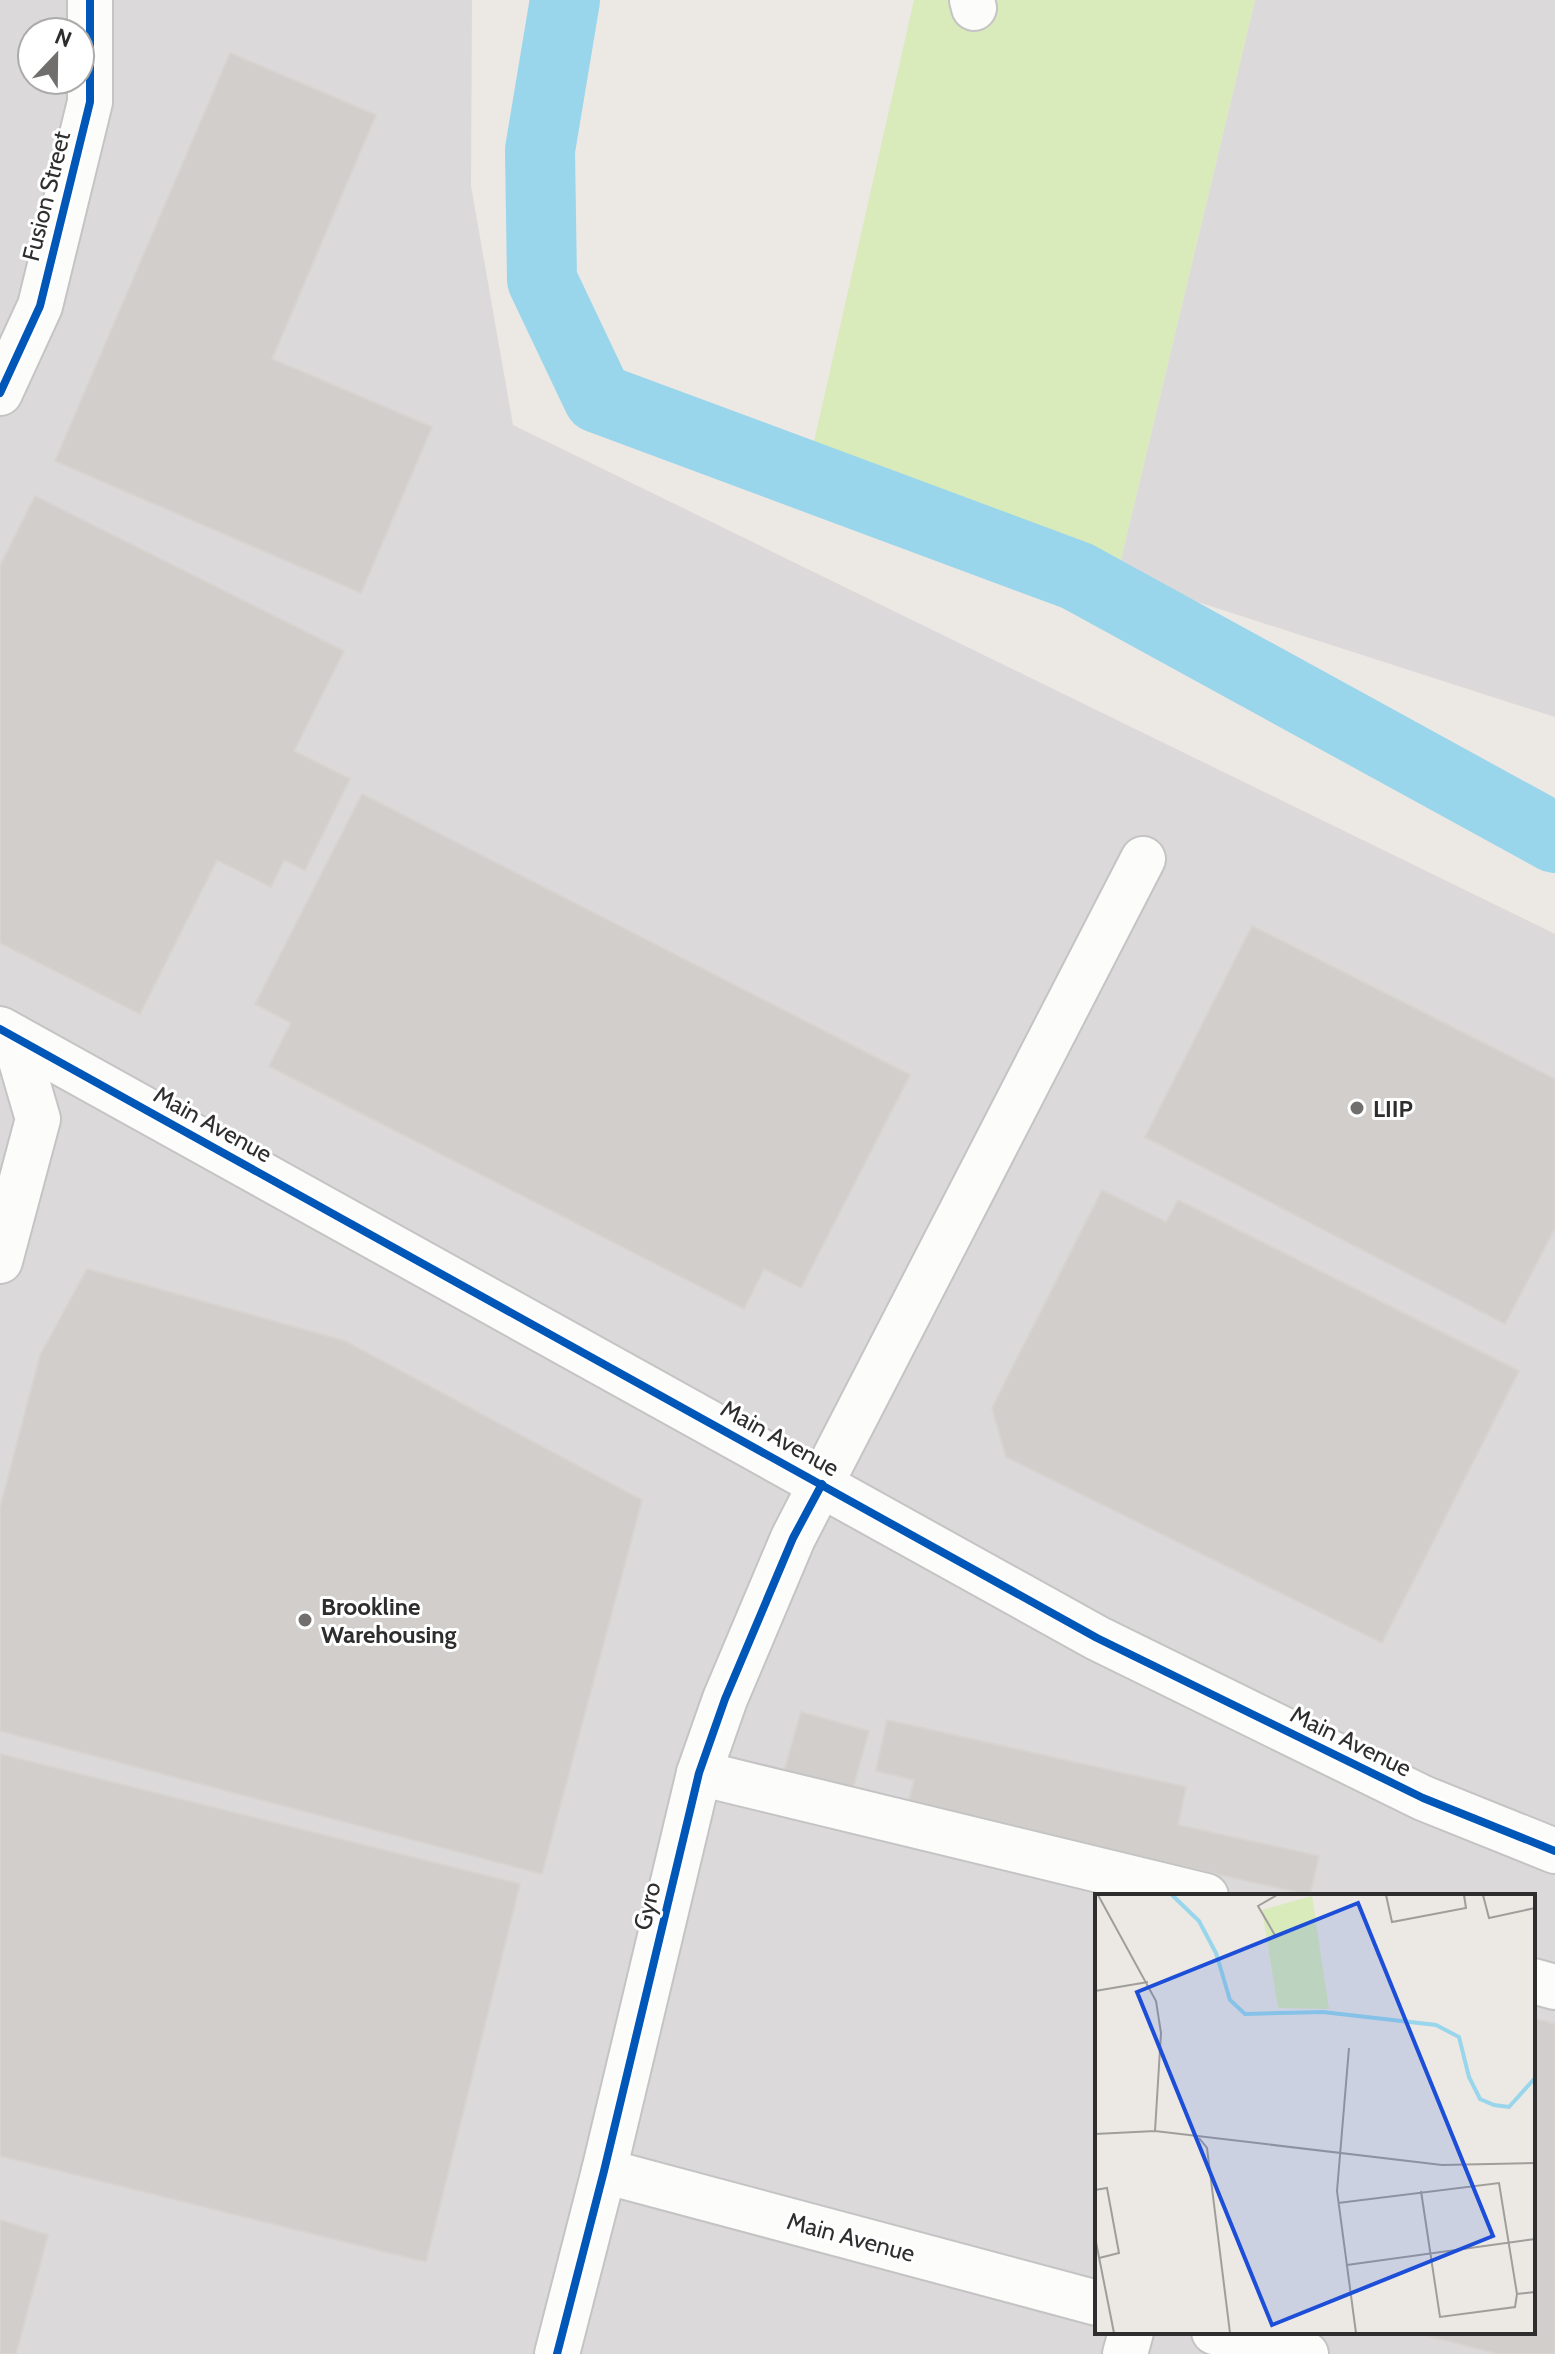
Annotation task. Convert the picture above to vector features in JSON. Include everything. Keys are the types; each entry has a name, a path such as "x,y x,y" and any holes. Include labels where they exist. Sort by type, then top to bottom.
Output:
{"street":[{"name":"Fusion Street","path":"0,393 40,306 90,102 90,0"},
{"name":"Gyro","path":"557,2354 699,1773 725,1699 781,1567 822,1484 1143,859"},
{"name":"Main Avenue","path":"7,1033 1097,1638 1423,1798 1555,1851"},
{"path":"0,1261 38,1119 7,1033"},
{"path":"699,1773 1198,1894"},
{"path":"1535,1982 1555,1987"},
{"name":"Main Avenue","path":"604,2171 1095,2302"},
{"path":"1125,2354 1130,2334"},
{"path":"1222,2334 1306,2354"}],"shaded area":[{"path":"0,0 472,0 471,186 513,425 1555,934 1555,2354 0,2354"},
{"path":"1255,0 1555,0 1555,717 1117,576"}],"green space":[{"path":"914,0 1255,0 1117,576 813,446"}],"building":[{"path":"230,53 376,115 272,359 432,427 361,593 55,461"},
{"path":"35,496 344,651 294,751 350,779 305,870 284,860 271,887 217,860 140,1014 0,943 0,566"},
{"path":"362,794 910,1075 801,1288 764,1269 744,1309 269,1066 291,1023 255,1004"},
{"name":"LIIP","path":"1252,926 1555,1079 1555,1228 1505,1324 1145,1137"},
{"path":"1102,1190 1166,1222 1178,1200 1519,1371 1382,1643 1006,1457 992,1408"},
{"name":"Brookline Warehousing","path":"87,1269 345,1341 642,1500 542,1874 0,1731 0,1508 40,1355"},
{"path":"801,1712 869,1731 852,1791 784,1772"},
{"path":"887,1720 1186,1787 1178,1825 1319,1856 1310,1894 908,1805 914,1780 876,1771"},
{"path":"0,1754 520,1884 426,2262 0,2156"},
{"path":"1535,2019 1555,2024 1555,2354 1498,2354 1421,2334 1535,2334"},
{"path":"0,2220 48,2235 16,2354 0,2354"}],"waterway":[{"path":"565,0 540,150 542,280 598,398 1077,576 1555,838"}],"cycle path":[{"path":"0,393 40,306 90,102 90,0"},
{"path":"0,1029 1097,1638 1423,1798 1555,1851"},
{"path":"557,2354 699,1773 725,1699 793,1538 822,1484"}],"place":[{"name":"LIIP","path":"1357,1108"},
{"name":"Brookline Warehousing","path":"305,1620"}]}
